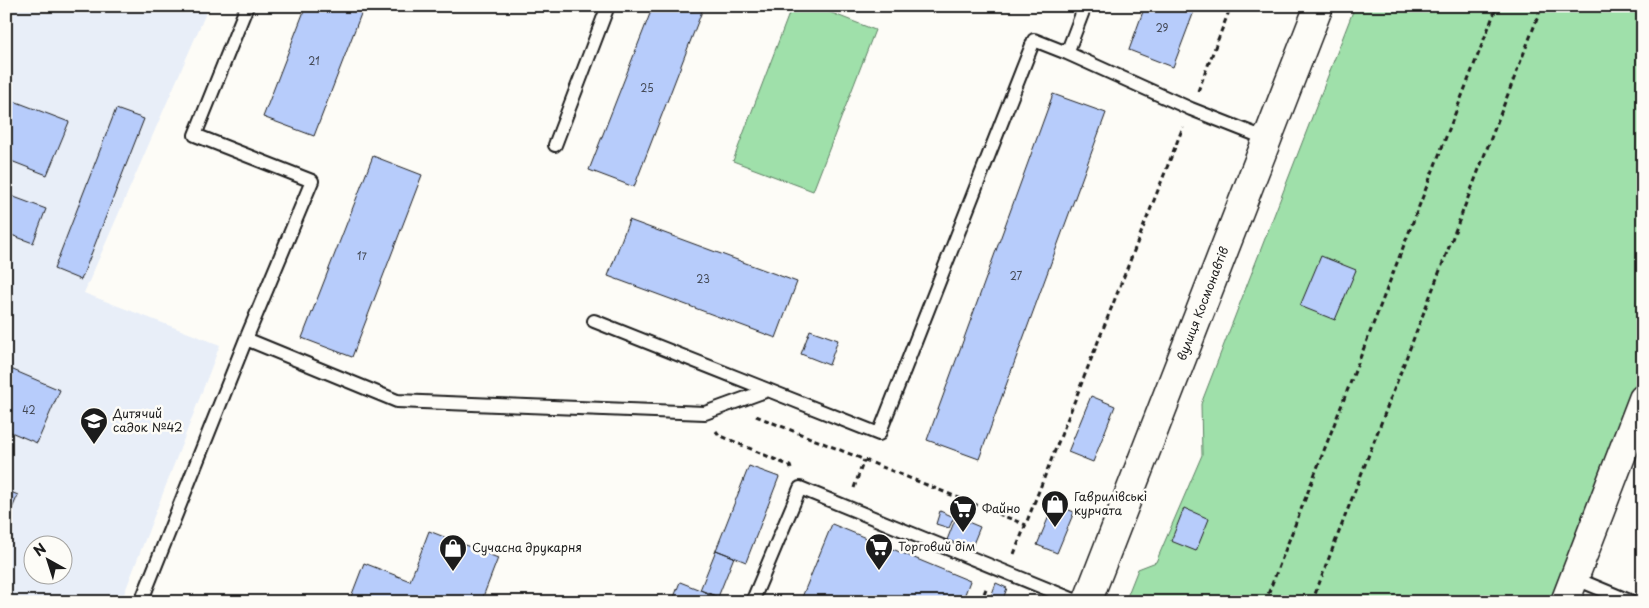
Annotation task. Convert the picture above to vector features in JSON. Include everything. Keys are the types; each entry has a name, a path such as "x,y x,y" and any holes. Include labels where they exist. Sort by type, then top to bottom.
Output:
{"street":[{"name":"вулиця Космонавтів","path":"1087,602 1319,6"},
{"path":"1569,590 1643,399"}],"lane":[{"path":"141,602 246,339 312,181 195,136 247,6"},
{"path":"555,146 608,6"},
{"path":"1066,53 1085,6"},
{"path":"594,321 879,434 1034,40 1191,109 1267,139"},
{"path":"246,339 397,401 705,414 768,390"},
{"path":"752,602 800,488 1079,602"},
{"path":"1569,590 1632,602"}],"path":[{"path":"981,602 991,577 1007,573 1232,6"},
{"path":"1265,602 1497,6"},
{"path":"1312,602 1542,6"},
{"path":"727,405 1026,525"},
{"path":"719,435 790,466 800,488"},
{"path":"847,507 864,460"}],"shaded area":[{"path":"6,6 209,6 84,293 220,345 121,602 6,602"}],"green space":[{"path":"792,6 814,6 875,30 813,191 733,161"},
{"path":"1355,6 1643,6 1643,366 1551,602 1125,602 1138,569 1156,562 1202,455 1201,404"}],"building":[{"path":"306,6 364,6 314,136 263,117"},
{"path":"653,6 704,6 634,187 589,170"},
{"path":"1145,6 1196,6 1173,67 1129,50"},
{"path":"1053,94 1106,113 979,459 927,440"},
{"path":"6,98 69,122 47,175 6,159"},
{"path":"116,109 144,119 81,280 54,269"},
{"path":"373,156 422,175 352,357 302,338"},
{"path":"6,194 46,209 33,243 6,233"},
{"path":"629,220 797,282 776,338 608,276"},
{"path":"1321,256 1356,270 1335,320 1300,306"},
{"path":"810,330 838,340 829,365 801,354"},
{"path":"6,367 60,390 37,443 6,430"},
{"path":"1091,396 1115,406 1093,462 1068,452"},
{"path":"749,466 779,477 746,562 716,550"},
{"path":"6,490 18,495 6,522"},
{"name":"Гаврилівські курчата","path":"1054,504 1074,512 1057,553 1037,545"},
{"path":"1184,508 1209,519 1196,551 1171,541"},
{"path":"940,511 954,517 949,528 936,524"},
{"name":"Файно","path":"956,517 980,527 971,549 947,540"},
{"name":"Торговий дім","path":"832,524 970,581 962,602 800,602"},
{"name":"Сучасна друкарня","path":"429,531 498,558 481,602 450,602 433,595 431,602 349,602 364,563 410,581"},
{"path":"716,550 734,557 718,597 700,590"},
{"path":"680,582 718,597 716,602 672,602"},
{"path":"996,583 1007,588 1002,602 989,602"}],"place":[{"name":"Дитячий садок №42","path":"94,445"},
{"name":"Гаврилівські курчата","path":"1055,528"},
{"name":"Файно","path":"963,533"},
{"name":"Торговий дім","path":"879,571"},
{"name":"Сучасна друкарня","path":"453,572"}]}
